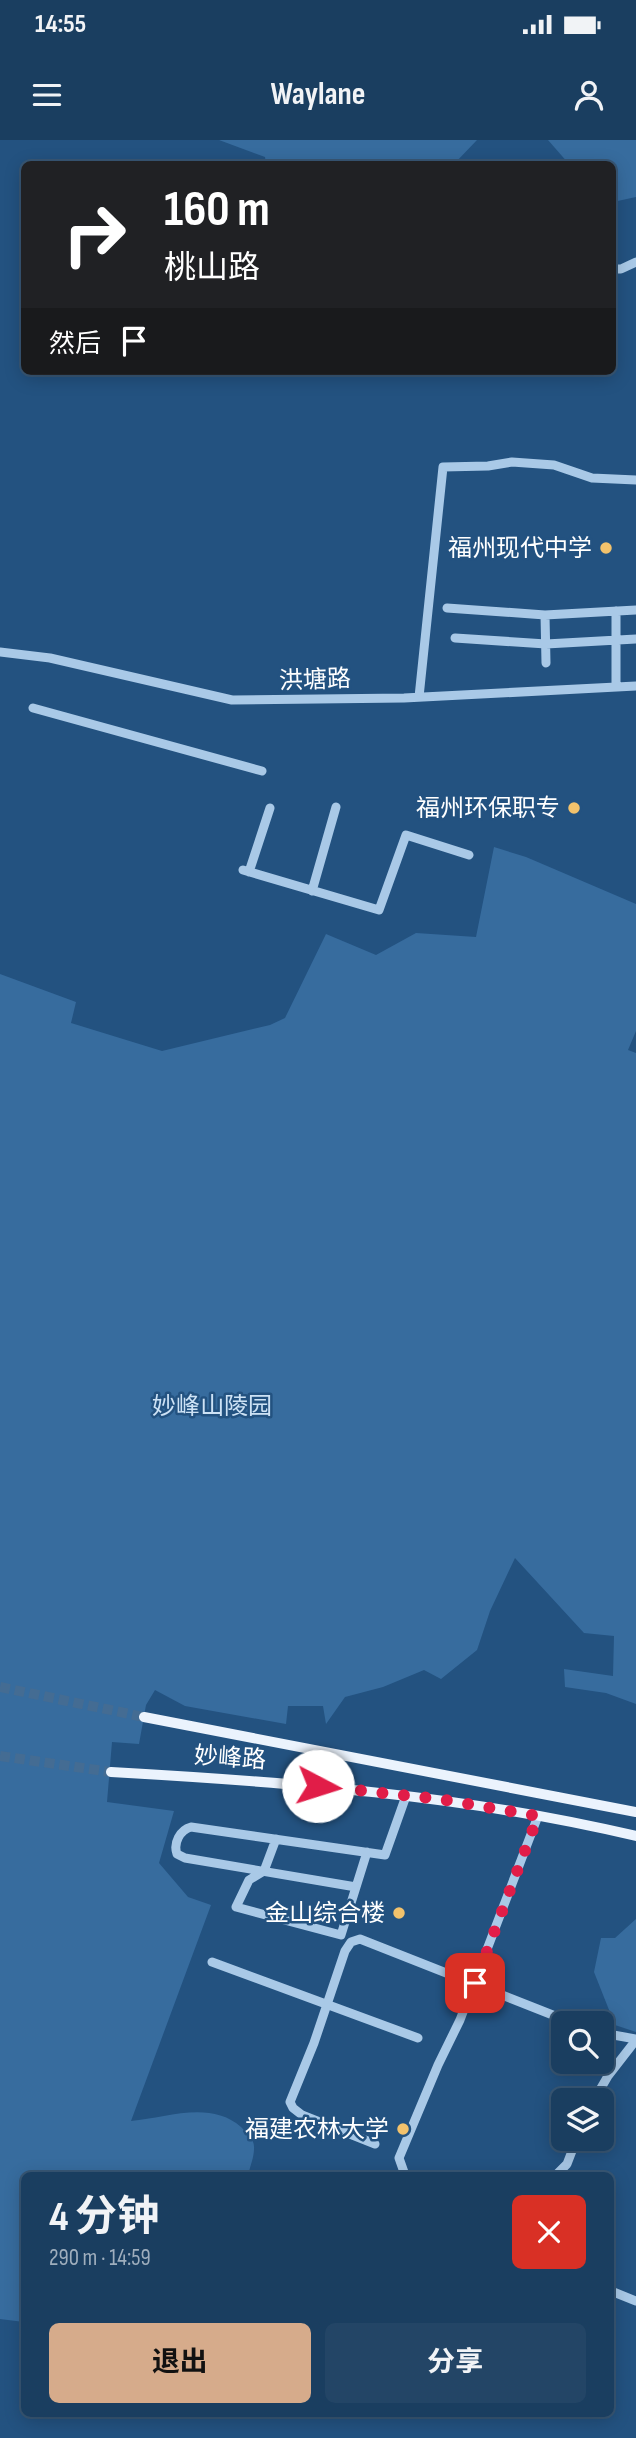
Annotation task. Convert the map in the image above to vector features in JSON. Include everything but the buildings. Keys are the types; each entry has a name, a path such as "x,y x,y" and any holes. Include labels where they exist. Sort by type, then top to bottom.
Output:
{"main road":[{"name":"妙峰路","path":"144,1717 636,1812"},
{"name":"妙峰路","path":"111,1772 265,1781 406,1796 470,1804 636,1836"}],"street":[{"path":"616,269 636,262"},
{"path":"419,697 443,467 536,463 565,467 592,478 636,480"},
{"path":"447,608 545,615 636,610"},
{"path":"616,611 616,687"},
{"path":"545,615 546,663"},
{"path":"455,638 546,644 636,639"},
{"name":"洪塘路","path":"0,652 58,660 232,699 419,697 636,686"},
{"path":"33,708 262,771"},
{"path":"312,891 336,807"},
{"path":"270,808 246,871 379,910 406,835 469,855"},
{"path":"356,1886 180,1856 175,1850 178,1837 186,1828 191,1827 386,1855 406,1796"},
{"path":"404,2172 399,2158 475,1983 538,1816"},
{"path":"276,1839 264,1871 249,1880 236,1907 341,1935 367,1852"},
{"path":"375,2144 302,2115 291,2105 292,2095 345,1951 351,1942 360,1939 551,2014"},
{"path":"212,1962 418,2038"},
{"path":"601,2088 636,2040 614,2035"},
{"path":"559,2172 567,2164 572,2151"},
{"path":"614,2292 636,2301"}],"green space":[{"path":"219,140 477,140 457,161 266,161 265,157"},
{"path":"548,140 636,140 636,197 616,201 616,161 566,161"},
{"name":"妙峰山陵园","path":"494,847 526,857 636,904 636,1031 628,1050 636,1053 636,1704 606,1693 565,1687 564,1669 613,1676 614,1636 584,1633 515,1558 490,1611 477,1650 441,1679 424,1670 383,1687 345,1697 326,1724 323,1706 288,1706 286,1724 185,1706 155,1690 146,1705 139,1744 112,1742 107,1802 174,1811 159,1863 188,1897 211,1905 131,2121 188,2113 216,2114 229,2119 250,2136 254,2145 253,2159 249,2172 21,2172 21,2322 0,2319 0,974 76,1002 71,1023 162,1051 270,1025 285,1018 326,934 376,955 416,933 476,937"},
{"path":"636,1919 636,2032 615,2025 614,2011 609,2011 594,1972 601,1938 615,1938"}],"tunnel":[{"path":"0,1687 144,1717"},
{"path":"0,1756 111,1772"}],"place":[{"name":"福州现代中学","path":"606,548"},
{"name":"福州环保职专","path":"574,808"},
{"name":"金山综合楼","path":"399,1913"},
{"name":"福建农林大学","path":"403,2129"}],"route":[{"path":"318,1786 439,1799 538,1816 475,1983"}]}
